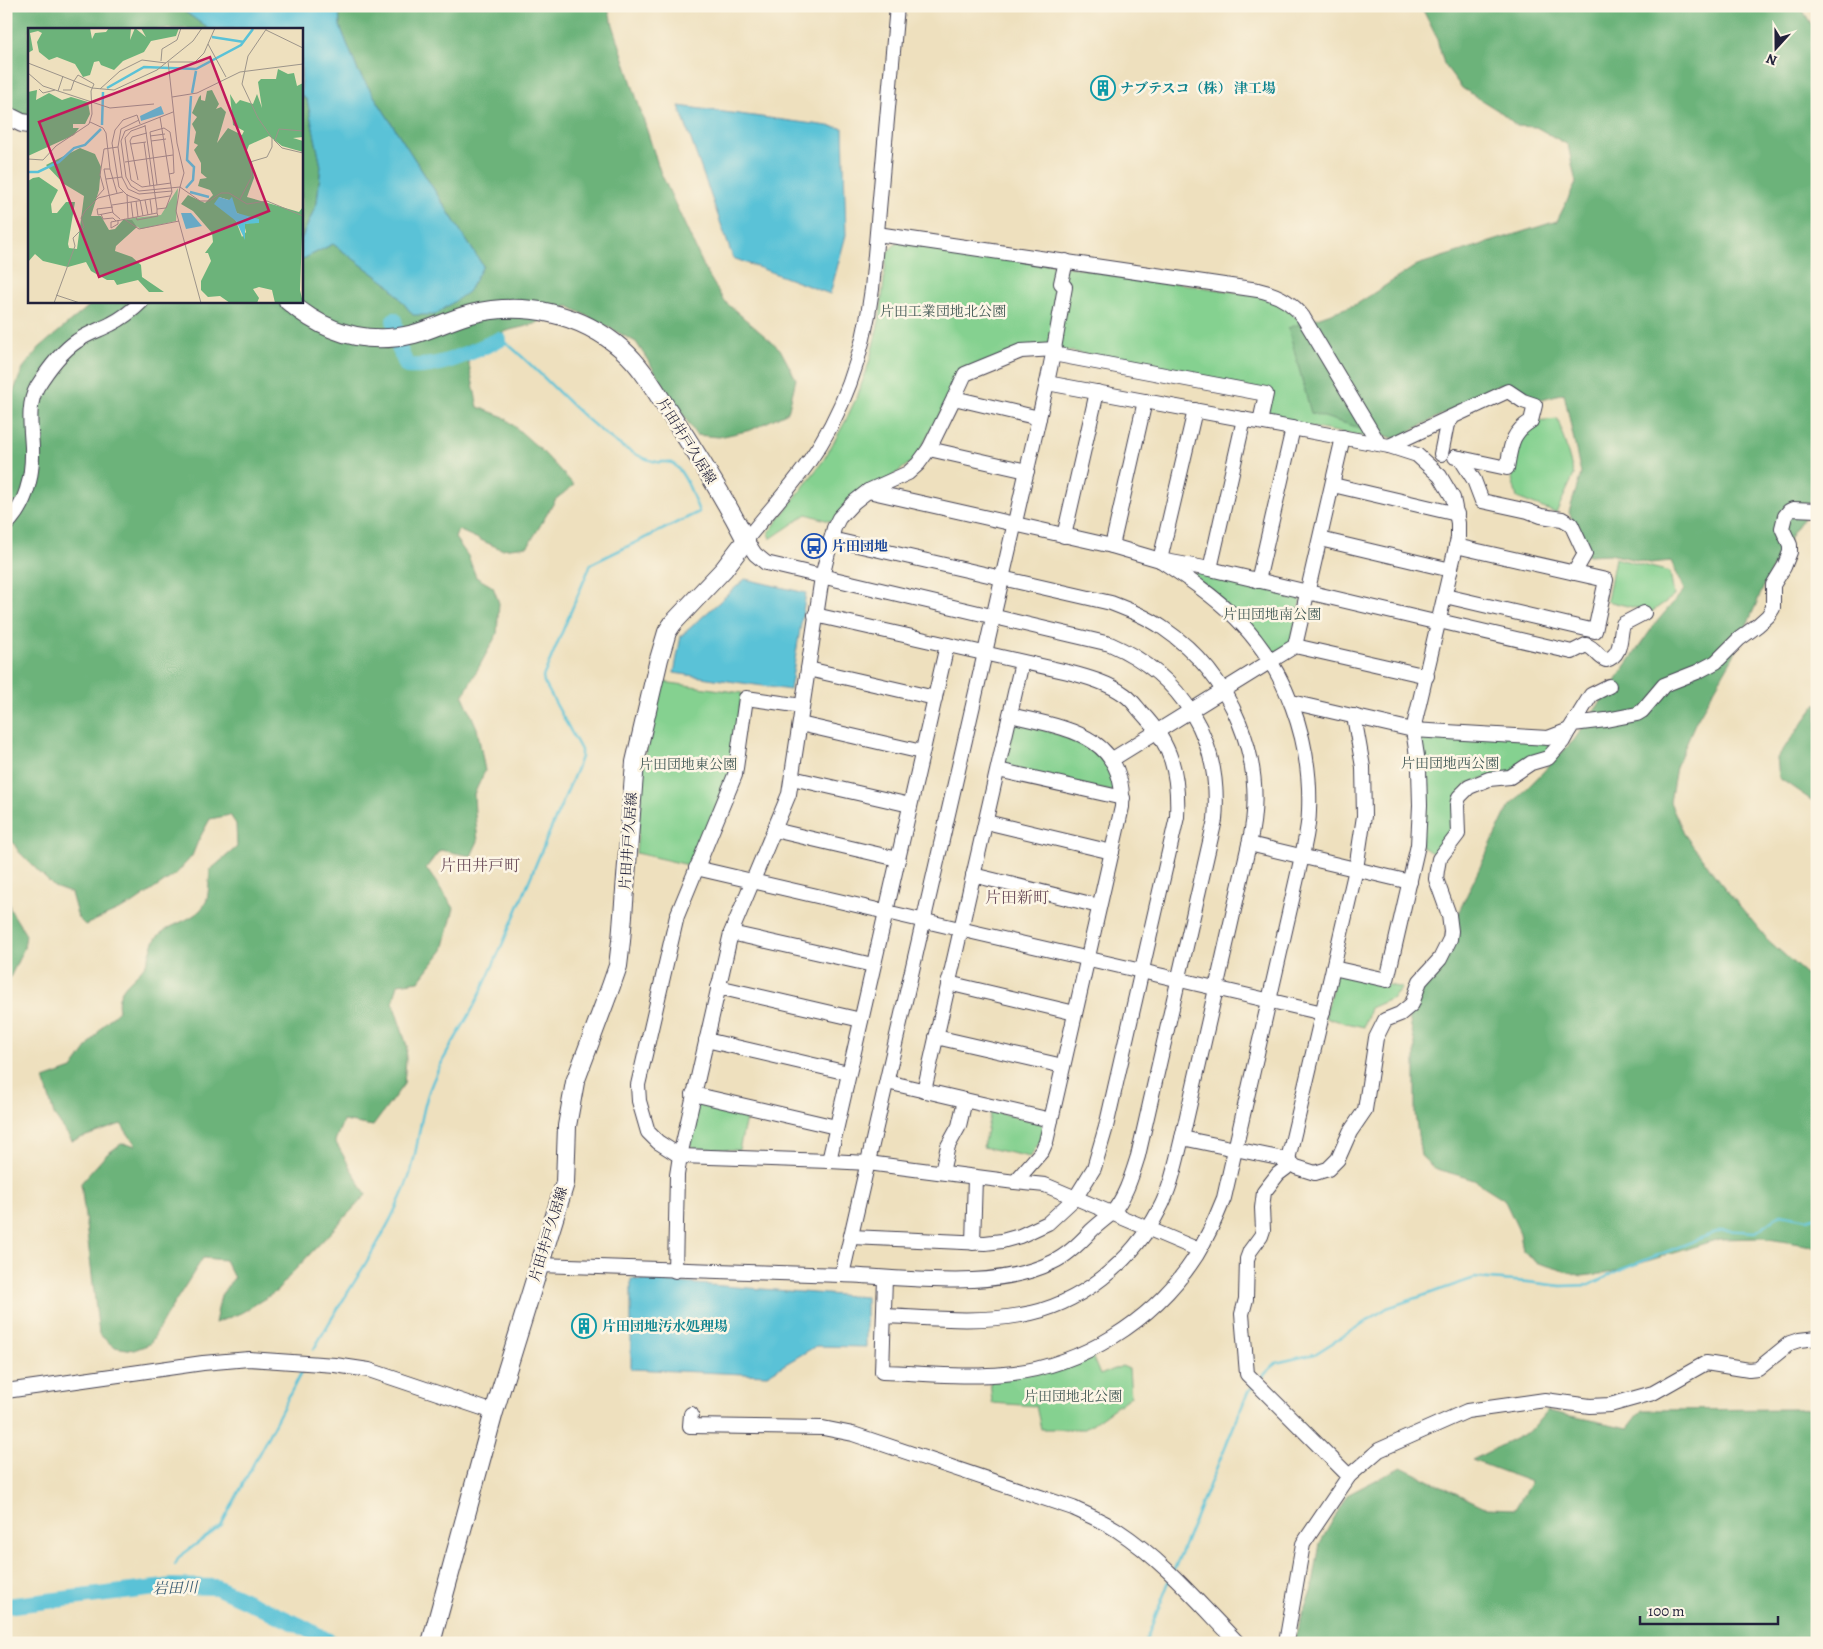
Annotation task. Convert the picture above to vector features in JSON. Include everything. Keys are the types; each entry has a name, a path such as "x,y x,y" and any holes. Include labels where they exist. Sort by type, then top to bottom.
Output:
{"main road":[{"path":"6,115 28,124"},
{"name":"片田井戸久居線","path":"289,302 306,316 346,335 365,338 382,339 414,334 470,314 525,308 556,314 596,331 623,351 645,375 688,440 746,540 724,569 673,623 667,632 659,659 635,762 618,966 575,1082 567,1126 565,1183 494,1412 431,1643"}],"street":[{"path":"539,1265 886,1278 998,1279 1054,1262 1077,1246 1112,1212 1130,1182 1138,1156 1214,828 1216,807 1214,766 1200,728 1191,711 1163,677 1136,656 1121,648 1098,640 766,563 755,554 746,540 808,463 837,415 855,370 866,333 878,234 897,6"},
{"path":"878,234 1258,290 1277,295 1303,317 1384,445"},
{"path":"842,1275 1054,352 1065,286 1061,282 1066,261"},
{"path":"6,525 16,515 24,500 29,483 32,465 30,421 32,400 37,388 65,351 91,332 112,324 141,302"},
{"path":"675,1271 677,1175 693,1094 731,932 789,794 822,577 834,528 839,518 854,502 868,492 908,472 918,464 929,449 965,374 1021,351 1054,352 1266,394 1260,422"},
{"path":"1047,383 1343,437 1384,445 1417,455 1441,454 1507,468 1514,438 1522,426 1531,421 1535,405 1523,401 1508,391 1384,445"},
{"path":"1064,536 1097,392"},
{"path":"954,398 1039,418"},
{"path":"1112,546 1145,401"},
{"path":"1160,560 1195,410"},
{"path":"1441,454 1447,424 1454,416"},
{"path":"1210,569 1244,419"},
{"path":"1258,580 1293,428"},
{"path":"1111,760 1295,646 1343,437"},
{"path":"929,449 1027,471"},
{"path":"1333,968 1387,980 1418,844 1420,822 1419,769 1413,730 1458,538 1457,514 1453,498 1433,468 1417,455"},
{"path":"1460,458 1474,480 1482,501 1546,517 1562,519 1571,524 1585,554 1574,573"},
{"path":"1333,485 1457,514"},
{"path":"868,492 1112,546 1160,560 1210,569 1572,652 1586,645 1594,649 1606,660 1618,651 1619,636 1623,624 1644,613"},
{"path":"1291,702 1413,730 1548,738 1571,727 1637,714 1642,711 1664,685 1716,662 1739,639 1768,616 1774,608 1773,585 1784,567 1790,552 1790,545 1782,528 1782,520 1793,509 1817,510"},
{"path":"831,539 1111,603 1137,613 1187,646 1223,690 1234,709 1244,733 1254,776 1254,811 1249,844 1182,1138 1169,1186 1149,1228 1109,1272 1084,1290 1054,1305 1024,1315 988,1319 885,1316"},
{"path":"1320,539 1451,570"},
{"path":"1445,596 1595,631 1606,580 1456,546"},
{"path":"886,1278 882,1372 994,1375 1036,1369 1078,1355 1128,1327 1162,1298 1184,1273 1199,1250 1224,1198 1302,856 1309,811 1308,765 1304,743 1291,702 1271,661 1235,617 1211,595 1160,560"},
{"path":"816,615 1096,680 1125,695 1158,732 1166,744 1175,776 1178,800 1177,817 1100,1148 1089,1178 1076,1197 1048,1222 1020,1236 1002,1241 973,1243 851,1237"},
{"path":"828,1162 947,645"},
{"path":"1295,646 1427,676"},
{"path":"924,1090 1022,662"},
{"path":"808,669 935,698"},
{"path":"1182,1138 1288,1160 1296,1167 1315,1173 1328,1169 1338,1159 1350,1132 1364,1112 1376,1038 1379,1030 1385,1020 1400,1014 1412,1004 1420,980 1440,959 1448,943 1451,931 1450,921 1436,879 1436,870 1439,859 1458,834 1457,805 1459,797 1469,786 1489,778 1510,777 1531,763 1548,758 1563,741 1591,694 1609,686"},
{"path":"802,706 746,698 735,775 676,916 637,1091 648,1132 658,1142 680,1156 868,1163 1045,1185 1199,1250"},
{"path":"1010,715 1069,729 1080,733 1097,744 1111,760 1119,776 1123,798 1046,1142 1042,1151 1015,1182"},
{"path":"1349,1476 1248,1374 1242,1314 1246,1299 1247,1259 1263,1230 1262,1208 1264,1192 1278,1174 1286,1168 1356,870 1364,816 1364,799 1363,767 1354,716"},
{"path":"800,724 922,752"},
{"path":"998,770 1123,798"},
{"path":"792,778 910,805"},
{"path":"986,822 1112,852"},
{"path":"774,830 898,859"},
{"path":"1249,844 1410,882"},
{"path":"696,868 1323,1013"},
{"path":"973,875 1100,906"},
{"path":"731,932 873,965"},
{"path":"948,983 1075,1013"},
{"path":"718,987 861,1020"},
{"path":"936,1037 1063,1066"},
{"path":"706,1040 848,1073"},
{"path":"887,1082 1050,1120"},
{"path":"693,1094 836,1127"},
{"path":"942,1172 948,1146 959,1126 965,1100"},
{"path":"973,1243 975,1177"},
{"path":"1286,1643 1303,1544 1349,1476 1379,1450 1467,1411 1545,1400 1590,1406 1610,1405 1654,1393 1706,1363 1749,1370 1758,1368 1790,1343 1817,1338"},
{"path":"6,1392 204,1363 249,1359 335,1365 368,1370 494,1412"},
{"path":"691,1414 690,1426 823,1428 853,1434 1073,1508 1098,1519 1135,1543 1176,1580 1238,1643"}],"green space":[{"path":"6,6 177,6 208,28 28,28 28,123 6,108"},
{"path":"339,6 607,6 660,171 706,271 724,301 780,349 796,379 788,412 751,430 719,437 696,435 636,342 568,306 535,324 510,330 465,346 478,407 504,417 541,450 574,485 556,499 528,546 501,549 458,530 455,538 468,556 476,577 493,587 499,603 497,634 463,696 477,728 485,771 474,794 478,841 471,856 440,850 426,868 454,908 443,950 419,981 398,984 393,1003 407,1046 404,1084 373,1126 343,1121 335,1141 366,1195 277,1291 241,1313 215,1323 221,1295 234,1278 225,1260 203,1258 150,1344 134,1350 114,1347 99,1334 81,1183 107,1154 121,1144 136,1145 121,1124 72,1141 54,1115 44,1079 72,1069 104,1024 119,1010 118,1002 122,990 145,965 153,945 160,934 196,914 205,904 210,870 237,847 236,824 230,815 210,819 192,856 176,874 132,904 85,925 78,918 71,893 54,887 19,852 6,831 6,410 23,368 39,348 94,302 302,302 302,260 333,244 389,285 413,315 483,266 358,71 340,26"},
{"path":"1421,6 1800,6 1817,33 1817,499 1792,534 1768,577 1733,657 1696,721 1676,767 1670,802 1685,835 1719,881 1769,941 1817,984 1817,1247 1763,1238 1719,1239 1608,1273 1582,1276 1538,1263 1523,1252 1520,1233 1504,1199 1474,1180 1434,1168 1421,1156 1415,1114 1415,1044 1409,1017 1508,808 1574,740 1655,624 1684,590 1671,561 1650,563 1610,554 1588,555 1569,512 1581,474 1564,393 1531,402 1515,386 1499,384 1396,439 1311,413 1288,328 1357,304 1417,265 1557,221 1576,183 1568,145 1536,127 1517,126 1502,113 1462,88 1444,64 1436,36"},
{"path":"302,96 307,100 321,166 317,203 302,238"},
{"name":"片田工業団地北公園","path":"899,241 1261,296 1279,303 1297,317 1371,438 1270,420 1266,414 1270,392 1059,349 963,371 915,459 832,522 807,514 770,539 769,532 823,461 858,394 869,363 880,317 887,252"},
{"path":"1558,419 1574,475 1556,513 1517,498 1511,474 1517,441 1534,421"},
{"path":"1615,558 1670,572 1674,596 1647,615 1644,610 1607,601"},
{"name":"片田団地南公園","path":"1196,572 1296,594 1301,600 1291,642 1275,653 1268,651 1194,576"},
{"name":"片田団地東公園","path":"663,682 742,693 730,774 693,866 636,853 644,761"},
{"path":"1817,703 1817,804 1779,778 1777,758"},
{"path":"1017,722 1087,743 1108,764 1117,786 1113,792 1008,767 1003,762 1012,726"},
{"name":"片田団地西公園","path":"1423,734 1561,735 1550,752 1516,770 1466,784 1455,835 1438,857 1421,846 1420,740"},
{"path":"6,884 10,909 26,935 24,948 6,986"},
{"path":"1336,973 1402,988 1393,998 1370,1008 1364,1027 1325,1018"},
{"path":"697,1102 748,1110 739,1150 693,1148 689,1144"},
{"path":"991,1111 1041,1123 1044,1128 1042,1138 1030,1157 983,1147"},
{"name":"片田団地北公園","path":"1091,1353 1100,1375 1122,1366 1129,1369 1131,1396 1085,1429 1041,1429 1036,1406 992,1403 990,1380"},
{"path":"1817,1406 1817,1643 1293,1643 1313,1585 1320,1543 1347,1495 1401,1467 1487,1508 1515,1509 1531,1482 1472,1460 1530,1431 1547,1411 1628,1428 1642,1410 1800,1409"}],"water":[{"path":"177,6 339,6 340,26 358,71 483,266 468,292 435,315 413,315 389,285 333,244 302,260 302,238 317,203 321,166 307,100 302,96 302,28 208,28"},
{"path":"679,106 843,128 846,235 830,294 733,258"},
{"path":"745,579 806,593 790,690 674,673 681,636"},
{"path":"631,1279 866,1297 866,1347 816,1346 767,1375 631,1369"}],"waterway":[{"path":"394,320 396,331"},
{"path":"314,1349 366,1263 401,1197 410,1174 424,1107 435,1075 474,1006 491,971 581,757 581,750 543,677 591,564 699,512 686,481 675,465 646,459 617,443 598,429 517,352 503,340 499,340"},
{"path":"399,348 407,366 432,365 454,359 499,340"},
{"path":"1260,1379 1276,1363 1315,1354 1387,1308 1475,1278 1561,1286 1590,1285 1620,1270 1722,1230 1756,1232 1781,1214 1807,1219 1817,1216"},
{"path":"175,1565 179,1557 221,1526 301,1373"},
{"path":"1174,1570 1248,1392 1253,1387"},
{"path":"1145,1643 1170,1579"},
{"name":"岩田川","path":"6,1606 173,1586 216,1587 301,1626 332,1643"}],"place":[{"name":"ナブテスコ（株） 津工場","path":"1103,88"},
{"name":"片田団地","path":"814,546"},
{"name":"片田団地汚水処理場","path":"584,1326"}],"district":[{"name":"片田井戸町","path":"480,865"},
{"name":"片田新町","path":"1017,897"}]}
